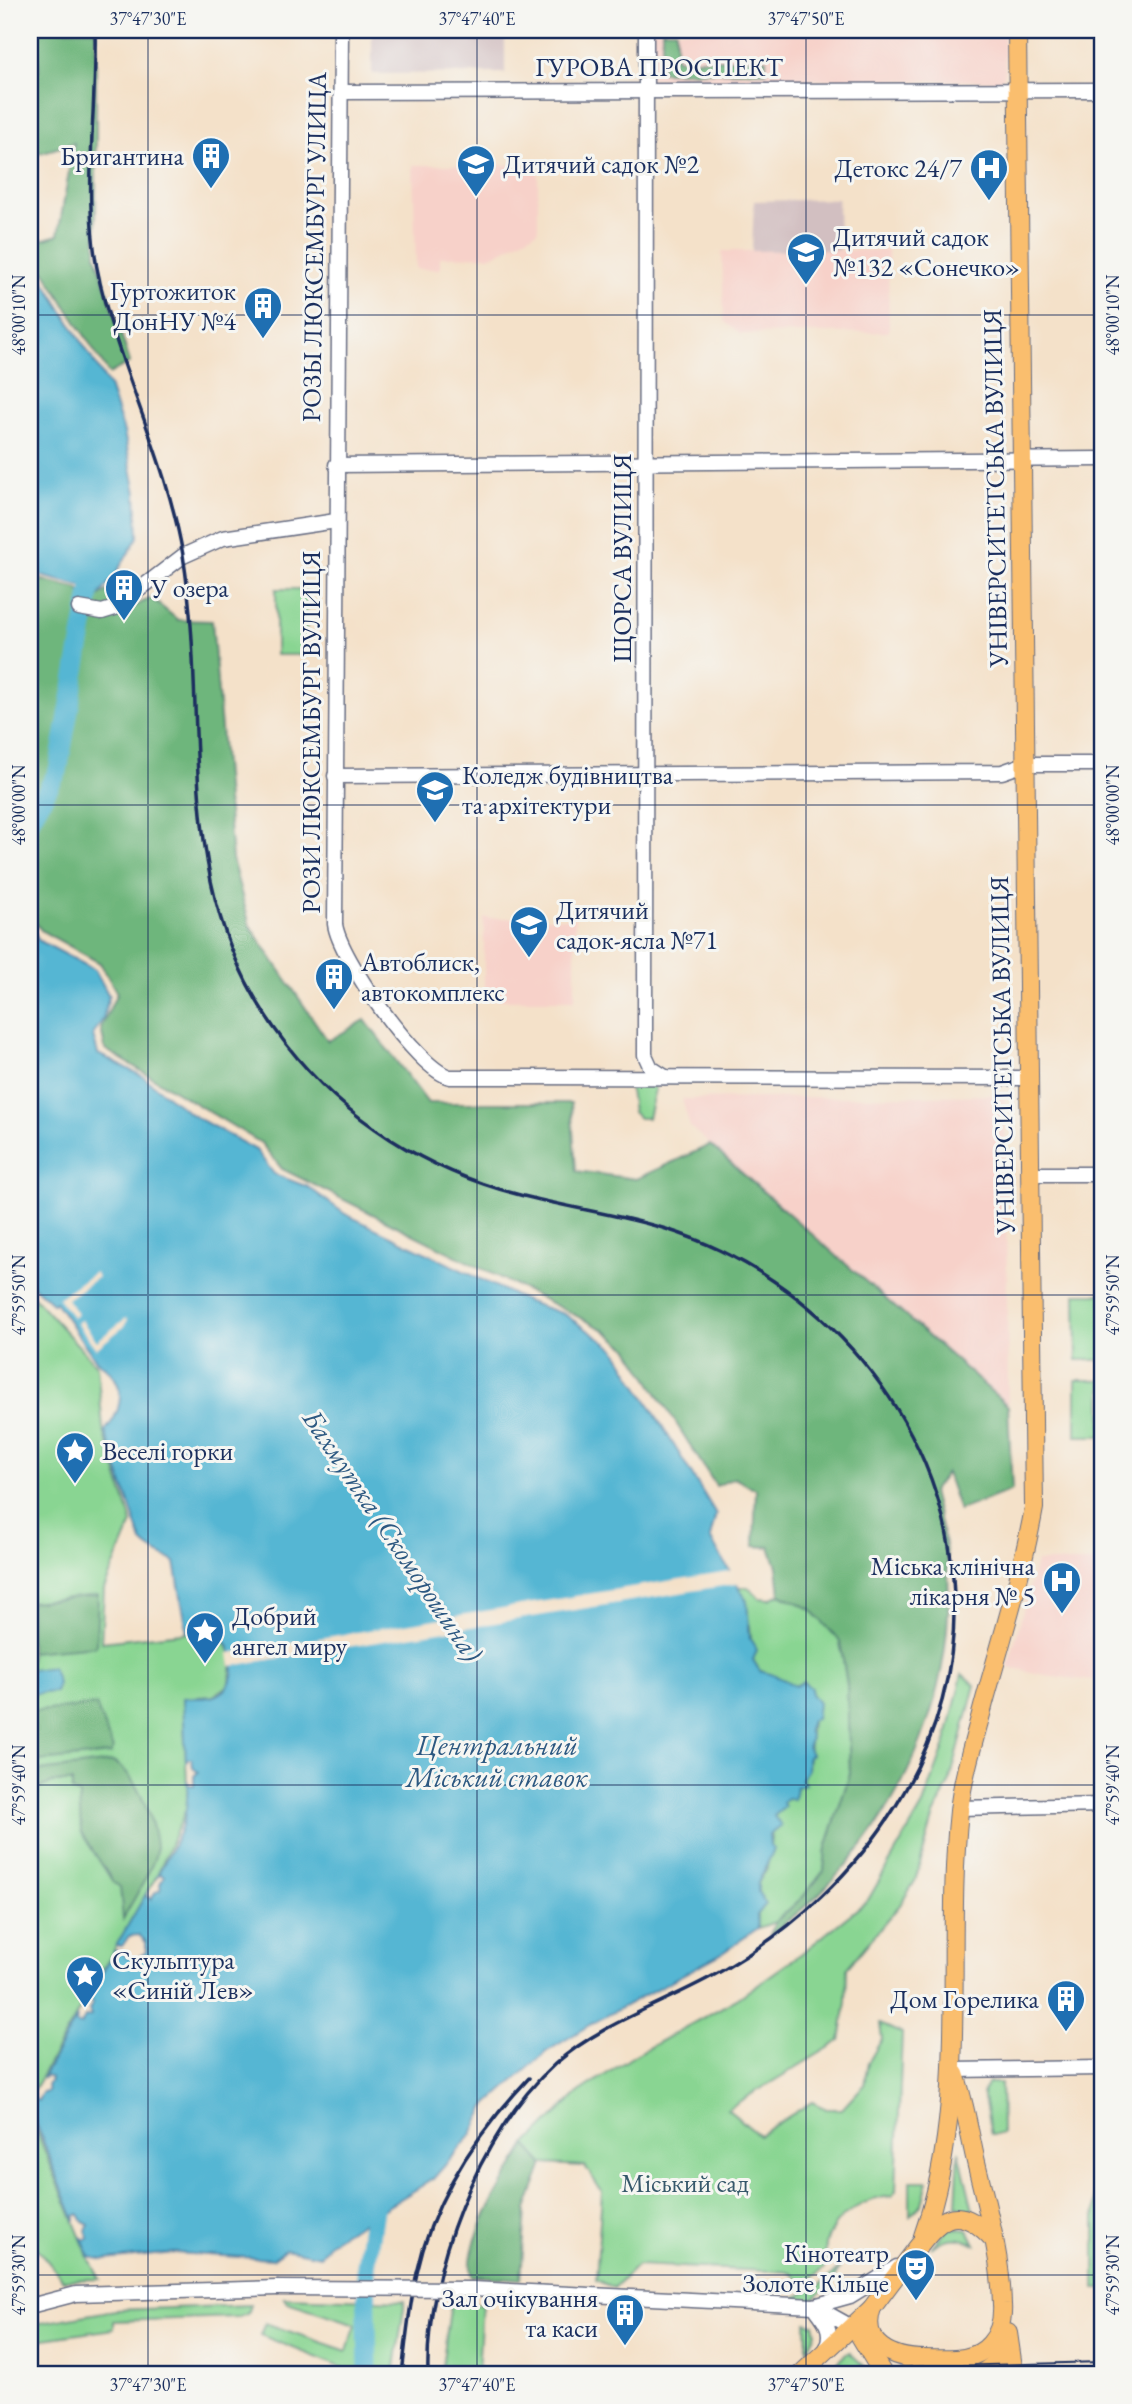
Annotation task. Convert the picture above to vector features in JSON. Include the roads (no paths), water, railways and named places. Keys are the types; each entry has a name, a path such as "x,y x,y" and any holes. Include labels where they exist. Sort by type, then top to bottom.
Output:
{"main road":[{"name":"УНІВЕРСИТЕТСЬКА ВУЛИЦЯ","path":"910,2253 936,2199 953,2070 954,1905 959,1808 968,1762 1027,1551 1034,1508 1017,30"},
{"name":"УНІВЕРСИТЕТСЬКА ВУЛИЦЯ","path":"953,2070 965,2104 993,2239"},
{"path":"801,2374 854,2328 872,2308 910,2253 938,2222 953,2216 969,2218 993,2239 1014,2374"},
{"path":"872,2308 868,2329 879,2346 893,2354 911,2359 971,2356 992,2342 1000,2330 1002,2305"},
{"path":"979,2374 993,2367 999,2356 1002,2344 1002,2305"},
{"path":"854,2328 883,2374"}],"street":[{"name":"РОЗЫ ЛЮКСЕМБУРГ УЛИЦА","path":"336,465 341,30"},
{"name":"ЩОРСА ВУЛИЦЯ","path":"645,1055 646,30"},
{"name":"ГУРОВА ПРОСПЕКТ","path":"341,92 1102,90"},
{"path":"336,465 1102,459"},
{"name":"РОЗИ ЛЮКСЕМБУРГ ВУЛИЦЯ","path":"336,465 336,930 354,966 381,1005 434,1070 450,1077 1029,1078"},
{"path":"79,608 96,611 115,608 160,572 206,543 336,521"},
{"path":"335,776 646,772 1002,772 1025,764 1102,764"},
{"path":"645,1055 652,1068 665,1077"},
{"path":"630,1077 642,1068 645,1055"},
{"path":"1030,1174 1102,1174"},
{"path":"959,1808 1102,1805"},
{"path":"953,2070 1102,2068"},
{"path":"30,2306 76,2294 277,2288 472,2289 814,2306 849,2296 910,2253"},
{"path":"814,2306 854,2328 879,2346"},
{"path":"814,2306 828,2325 830,2335 820,2358"}],"water":[{"path":"30,258 109,386 124,432 136,493 138,537 112,580 95,600 89,601 84,587 30,573"},
{"name":"Центральний Міський ставок","path":"30,921 38,940 95,970 109,996 103,1019 93,1035 98,1054 142,1076 192,1115 256,1150 274,1174 308,1187 345,1214 528,1302 564,1314 615,1349 716,1514 710,1538 747,1601 750,1639 757,1650 753,1660 760,1671 795,1686 803,1682 811,1688 811,1694 818,1703 816,1719 811,1720 808,1730 811,1738 807,1747 811,1754 807,1758 807,1770 802,1779 805,1784 796,1787 794,1799 787,1798 783,1803 785,1807 774,1816 781,1826 769,1835 770,1846 774,1849 758,1883 758,1892 766,1904 757,1915 758,1928 721,1954 591,2024 546,2052 487,2105 470,2137 433,2179 330,2242 320,2256 285,2249 273,2259 174,2253 105,2260 90,2257 81,2237 85,2240 89,2238 86,2230 89,2225 83,2222 79,2214 75,2216 75,2221 30,2108 34,2093 34,2099 38,2101 42,2093 48,2092 47,2086 51,2078 46,2076 42,2079 77,2017 76,2023 81,2025 85,2017 91,2016 89,2010 93,2002 89,2000 85,2003 115,1951 122,1951 126,1957 135,1960 146,1952 146,1942 139,1935 129,1936 122,1946 116,1946 147,1892 147,1897 151,1899 161,1890 160,1884 164,1876 160,1874 156,1877 184,1820 187,1781 194,1785 194,1776 198,1772 193,1768 192,1759 188,1759 186,1764 183,1698 208,1697 221,1693 231,1681 233,1664 229,1647 219,1635 208,1631 187,1632 175,1562 142,1542 105,1431 120,1402 115,1379 97,1361 55,1302 53,1304 30,1283"},
{"path":"52,1667 58,1683 55,1692 30,1694 30,1670"}],"waterway":[{"name":"Бахмутка (Скоморошина)","path":"30,820 58,771 93,576"},
{"name":"Бахмутка (Скоморошина)","path":"368,2374 366,2266 375,2202 373,2192"}],"tram line":[{"path":"858,2374 912,2367 1102,2362"},
{"path":"1021,2374 1048,2374"}],"railway":[{"path":"95,30 91,157 94,252 109,318 156,452 176,520 191,620 200,808 208,868 224,928 249,986 286,1044 334,1096 361,1119 421,1157 486,1185 538,1200 666,1229 722,1251 774,1281 821,1318 862,1361 897,1409 924,1462 943,1518 953,1578 953,1640 942,1698 923,1754 896,1806 862,1854 821,1897 775,1936 704,1981 594,2036 555,2064 527,2093 502,2127 480,2166 447,2249 429,2334 428,2374"},
{"path":"402,2374 414,2285 434,2219 475,2144 529,2078"}],"place":[{"name":"Бригантина","path":"211,190"},
{"name":"Дитячий садок №2","path":"476,198"},
{"name":"Детокс 24/7","path":"989,202"},
{"name":"Дитячий садок №132 «Сонечко»","path":"806,286"},
{"name":"Гуртожиток ДонНУ №4","path":"263,340"},
{"name":"У озера","path":"124,622"},
{"name":"Коледж будівництва та архітектури","path":"435,824"},
{"name":"Дитячий садок-ясла №71","path":"529,959"},
{"name":"Автоблиск, автокомплекс","path":"334,1011"},
{"name":"Веселі горки","path":"75,1485"},
{"name":"Міська клінічна лікарня № 5","path":"1062,1615"},
{"name":"Добрий ангел миру","path":"205,1665"},
{"name":"Скульптура «Синій Лев»","path":"85,2009"},
{"name":"Дом Горелика","path":"1066,2033"},
{"name":"Кінотеатр Золоте Кільце","path":"916,2302"},
{"name":"Зал очікування та каси","path":"625,2347"}],"park label":[{"name":"Міський сад","path":"685,2183"}]}
